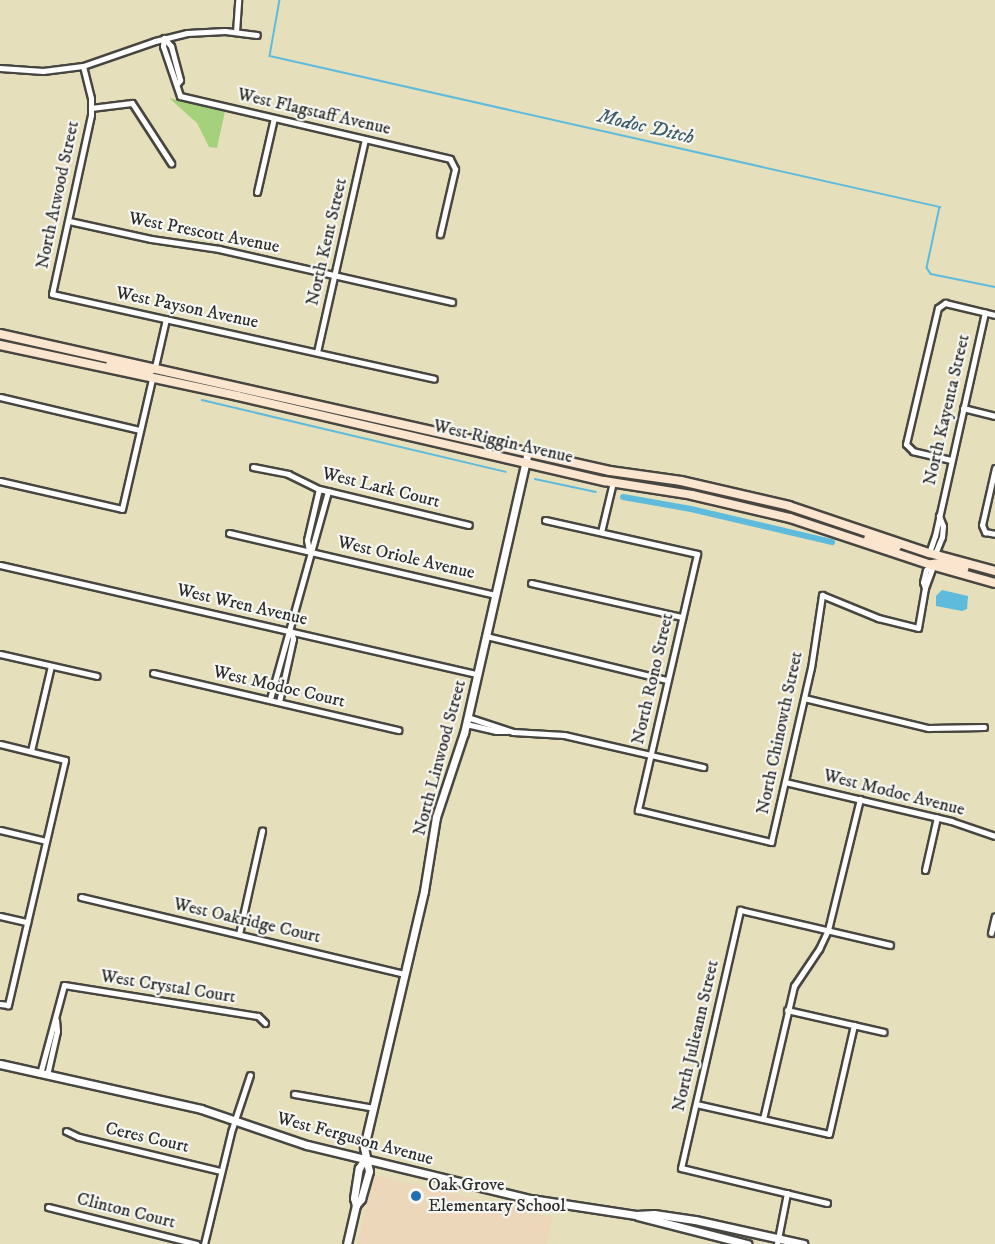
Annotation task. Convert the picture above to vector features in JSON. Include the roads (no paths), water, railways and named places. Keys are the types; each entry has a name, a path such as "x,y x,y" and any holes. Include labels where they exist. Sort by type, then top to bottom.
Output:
{"main road":[{"name":"West Riggin Avenue","path":"0,334 610,471 681,481 789,506 995,573"},
{"name":"West Riggin Avenue","path":"0,345 525,463 613,482 692,495 790,518 858,539 932,566 995,583"},
{"path":"70,361 87,360 148,371 155,367"},
{"path":"152,379 163,374 221,386 231,385"},
{"path":"858,539 874,539 929,556 932,554"},
{"path":"932,566 940,562 995,573"}],"street":[{"path":"236,32 238,0"},
{"path":"0,68 43,71 83,66 164,38 202,32 236,32 257,35"},
{"name":"West Flagstaff Avenue","path":"164,38 171,46 180,80 177,84 180,96 453,162 455,169 440,234"},
{"name":"North Atwood Street","path":"52,294 92,108 83,66"},
{"path":"92,108 132,103 171,163"},
{"path":"257,192 274,118"},
{"name":"North Kent Street","path":"317,352 365,139"},
{"name":"West Prescott Avenue","path":"69,221 151,239 219,249 452,302"},
{"name":"West Payson Avenue","path":"52,294 434,379"},
{"path":"951,459 908,447 941,304 995,315"},
{"name":"North Kayenta Street","path":"932,554 939,531 939,515 985,312"},
{"path":"155,367 166,320"},
{"path":"0,481 122,509 152,379"},
{"path":"0,397 140,430"},
{"path":"963,408 995,416"},
{"name":"North Linwood Street","path":"347,1244 356,1205 354,1198 359,1168 365,1159 364,1147 427,876 436,817 466,721 528,452"},
{"name":"West Lark Court","path":"253,467 288,474 319,489 469,525"},
{"path":"995,468 983,530 995,534"},
{"path":"545,520 601,532 613,482"},
{"path":"279,702 293,639 291,631 309,551 307,540 319,489"},
{"path":"309,551 315,544 328,491"},
{"name":"North Rono Street","path":"601,532 697,554 638,810 771,842"},
{"name":"West Oriole Avenue","path":"229,533 495,595"},
{"name":"West Wren Avenue","path":"0,565 477,674"},
{"name":"North Chinowth Street","path":"771,842 812,663 822,595 873,617 918,628 923,582 926,570 932,566"},
{"path":"531,583 682,617"},
{"path":"270,699 285,638 291,631"},
{"path":"486,636 667,680"},
{"path":"0,654 97,676"},
{"path":"31,752 51,666"},
{"name":"West Modoc Court","path":"153,673 398,730"},
{"path":"804,698 928,728 984,726"},
{"path":"466,721 496,731 558,734 702,767"},
{"path":"0,744 65,760 8,1005 0,1004"},
{"name":"West Modoc Avenue","path":"785,782 937,817 995,837"},
{"path":"763,1119 787,1010 798,976 819,949 828,930 860,799"},
{"path":"925,870 937,817"},
{"path":"0,830 46,841"},
{"path":"238,934 262,831"},
{"name":"West Oakridge Court","path":"81,897 405,974"},
{"name":"North Julieann Street","path":"787,1193 681,1168 740,910 828,930"},
{"path":"0,916 27,922"},
{"path":"991,933 995,916"},
{"path":"828,930 890,945"},
{"name":"West Crystal Court","path":"43,1075 51,1030 64,985 258,1016 265,1023"},
{"path":"787,1010 884,1032"},
{"path":"696,1104 829,1134 854,1025"},
{"name":"West Ferguson Avenue","path":"0,1064 174,1102 235,1119 290,1140 531,1199 636,1215 654,1214 682,1218 776,1242 803,1244"},
{"path":"204,1244 235,1119 250,1075"},
{"path":"294,1094 374,1108"},
{"name":"Ceres Court","path":"66,1131 79,1137 221,1171"},
{"path":"776,1242 787,1193 827,1203"},
{"name":"Clinton Court","path":"48,1207 196,1244"},
{"name":"West Ferguson Avenue","path":"636,1215 654,1222 747,1244"}],"water":[{"path":"942,590 968,596 967,609 962,611 936,606 936,596"}],"waterway":[{"name":"Modoc Ditch","path":"280,0 270,56 940,207 927,268 931,274 995,287"},
{"path":"202,400 506,472"},
{"path":"535,479 596,492"},
{"path":"623,497 691,509 832,542"}],"place":[{"name":"Oak Grove Elementary School","path":"416,1196"}]}
